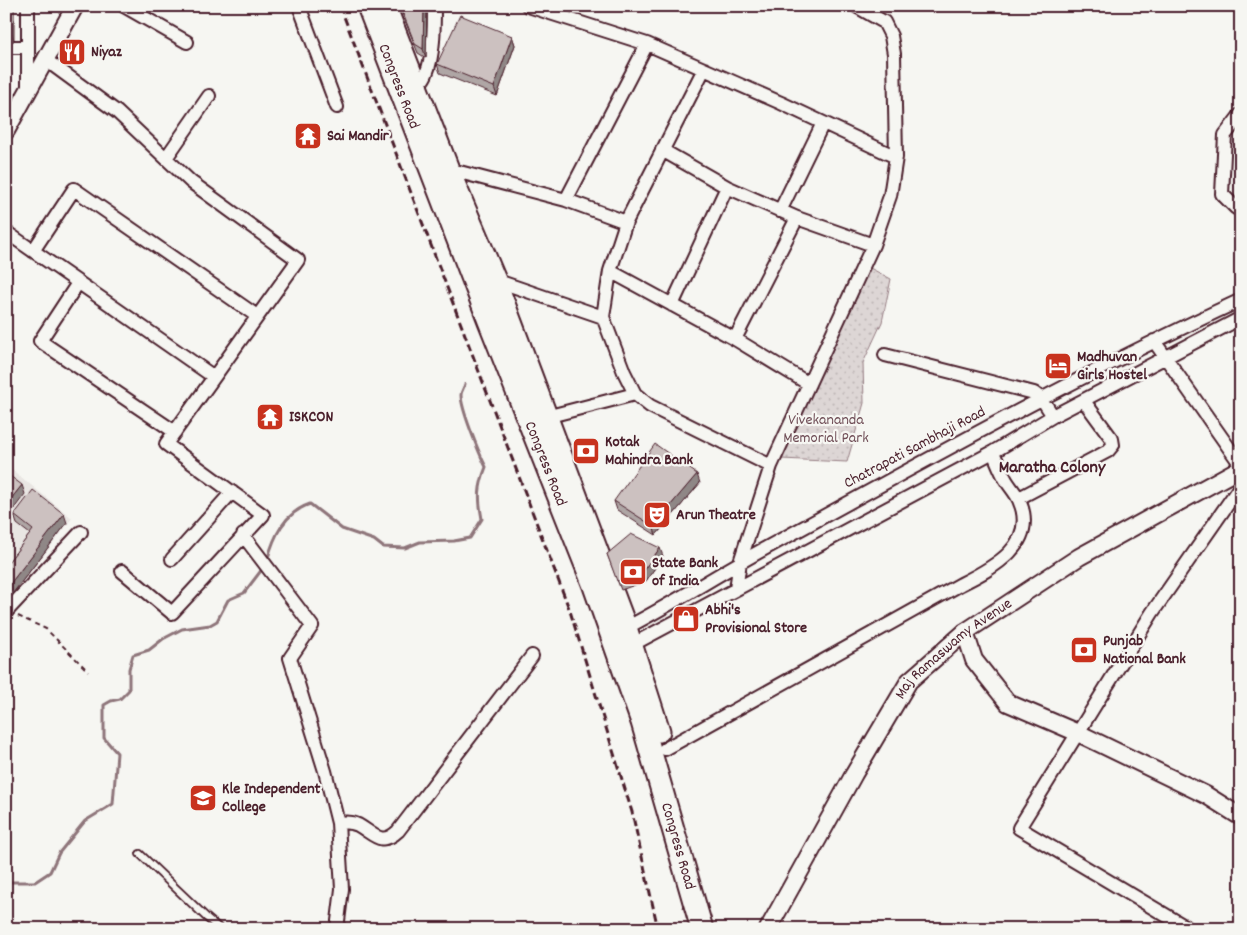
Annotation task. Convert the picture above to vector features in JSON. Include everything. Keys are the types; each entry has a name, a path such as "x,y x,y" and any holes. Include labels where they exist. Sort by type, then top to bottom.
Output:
{"highway":[{"name":"Congress Road","path":"368,6 440,170 495,280 546,417 621,640 665,749 717,929"},
{"name":"Congress Road","path":"385,6 417,88 440,170 594,586 621,640 644,731 702,929"}],"street":[{"path":"28,6 28,92"},
{"path":"6,131 75,6"},
{"path":"124,6 187,42"},
{"path":"299,6 337,107"},
{"path":"417,88 426,75 430,62 434,6"},
{"path":"528,6 647,44 896,157"},
{"path":"736,589 740,562 771,466 873,245 890,196 896,157 894,54 891,36 884,22 856,6"},
{"path":"566,200 647,44"},
{"path":"6,47 28,47"},
{"path":"46,60 116,112 191,182 298,260 166,444 263,515 172,613 122,571"},
{"path":"704,69 626,222 610,271 603,317 624,372 635,394 650,406 771,466"},
{"path":"166,158 209,96"},
{"path":"1241,114 1225,135 1222,194 1236,208 1241,206"},
{"path":"780,211 823,123"},
{"path":"662,150 727,187 780,211 873,245"},
{"path":"440,170 566,200 626,222"},
{"path":"672,305 727,187"},
{"path":"33,251 74,189 258,316"},
{"path":"735,340 797,218"},
{"path":"6,232 214,377"},
{"path":"610,271 735,340 809,384"},
{"path":"495,280 603,317"},
{"path":"78,283 40,341 175,432"},
{"name":"Chatrapati Sambhaji Road","path":"621,640 740,562 979,431 1154,341 1241,300"},
{"path":"621,640 736,589 993,452 1053,416 1241,318"},
{"path":"1154,341 1241,467"},
{"path":"884,355 1034,393 1042,400 1053,416"},
{"path":"546,417 635,394"},
{"path":"1019,498 1108,451 1113,446 1112,440 1084,401"},
{"path":"665,749 993,568 1014,550 1020,538 1024,520 1019,498 1005,479 993,452"},
{"name":"Maj Ramaswamy Avenue","path":"768,929 854,774 909,681 965,632 1079,557 1241,467"},
{"path":"1189,929 1019,828 1152,613 1241,485"},
{"path":"172,559 232,492"},
{"path":"6,611 81,532"},
{"path":"244,536 312,626 290,658 326,772 338,823 342,889 337,929"},
{"path":"965,632 974,660 1008,703 1078,732 1206,796 1241,817"},
{"path":"338,823 352,823 376,838 392,837 532,656"}],"lane":[{"path":"140,854 220,929"}],"path":[{"path":"6,611 46,629 88,671"}],"shaded area":[{"path":"6,465 72,518 6,605"}],"green space":[{"name":"Vivekananda Memorial Park","path":"868,267 891,279 882,322 863,363 864,403 847,462 781,459"}],"building":[{"path":"6,6 11,6 11,32 6,33"},
{"path":"400,6 424,6 423,49 415,44"},
{"path":"460,15 512,36 494,87 437,64"},
{"path":"655,444 697,474 653,526 614,501"},
{"path":"6,473 22,485 6,505"},
{"path":"33,490 64,514 6,589 6,565 33,530 14,515"},
{"name":"State Bank of India","path":"631,534 660,548 642,572 617,581 607,554"}],"waterway":[{"path":"267,561 281,526 293,513 310,504 342,529 374,540 383,547 405,548 420,542 454,541 470,538 482,519 479,493 486,467 464,410 461,392 465,384"},
{"path":"6,882 35,882 50,872 59,853 85,821 113,804 117,753 104,738 104,705 120,699 129,690 129,669 133,655 149,650 163,639 182,629 210,625 217,621 228,600 244,593 263,568"}],"railway":[{"path":"340,6 570,611 632,812 658,929"}],"place":[{"name":"Niyaz","path":"72,52"},
{"name":"Sai Mandir","path":"308,136"},
{"name":"Madhuvan Girls Hostel","path":"1058,366"},
{"name":"ISKCON","path":"270,417"},
{"name":"Kotak Mahindra Bank","path":"586,451"},
{"name":"Arun Theatre","path":"657,515"},
{"name":"State Bank of India","path":"633,572"},
{"name":"Abhi's Provisional Store","path":"686,619"},
{"name":"Punjab National Bank","path":"1084,650"},
{"name":"Kle Independent College","path":"203,798"}],"district":[{"name":"Maratha Colony","path":"1052,468"}]}
